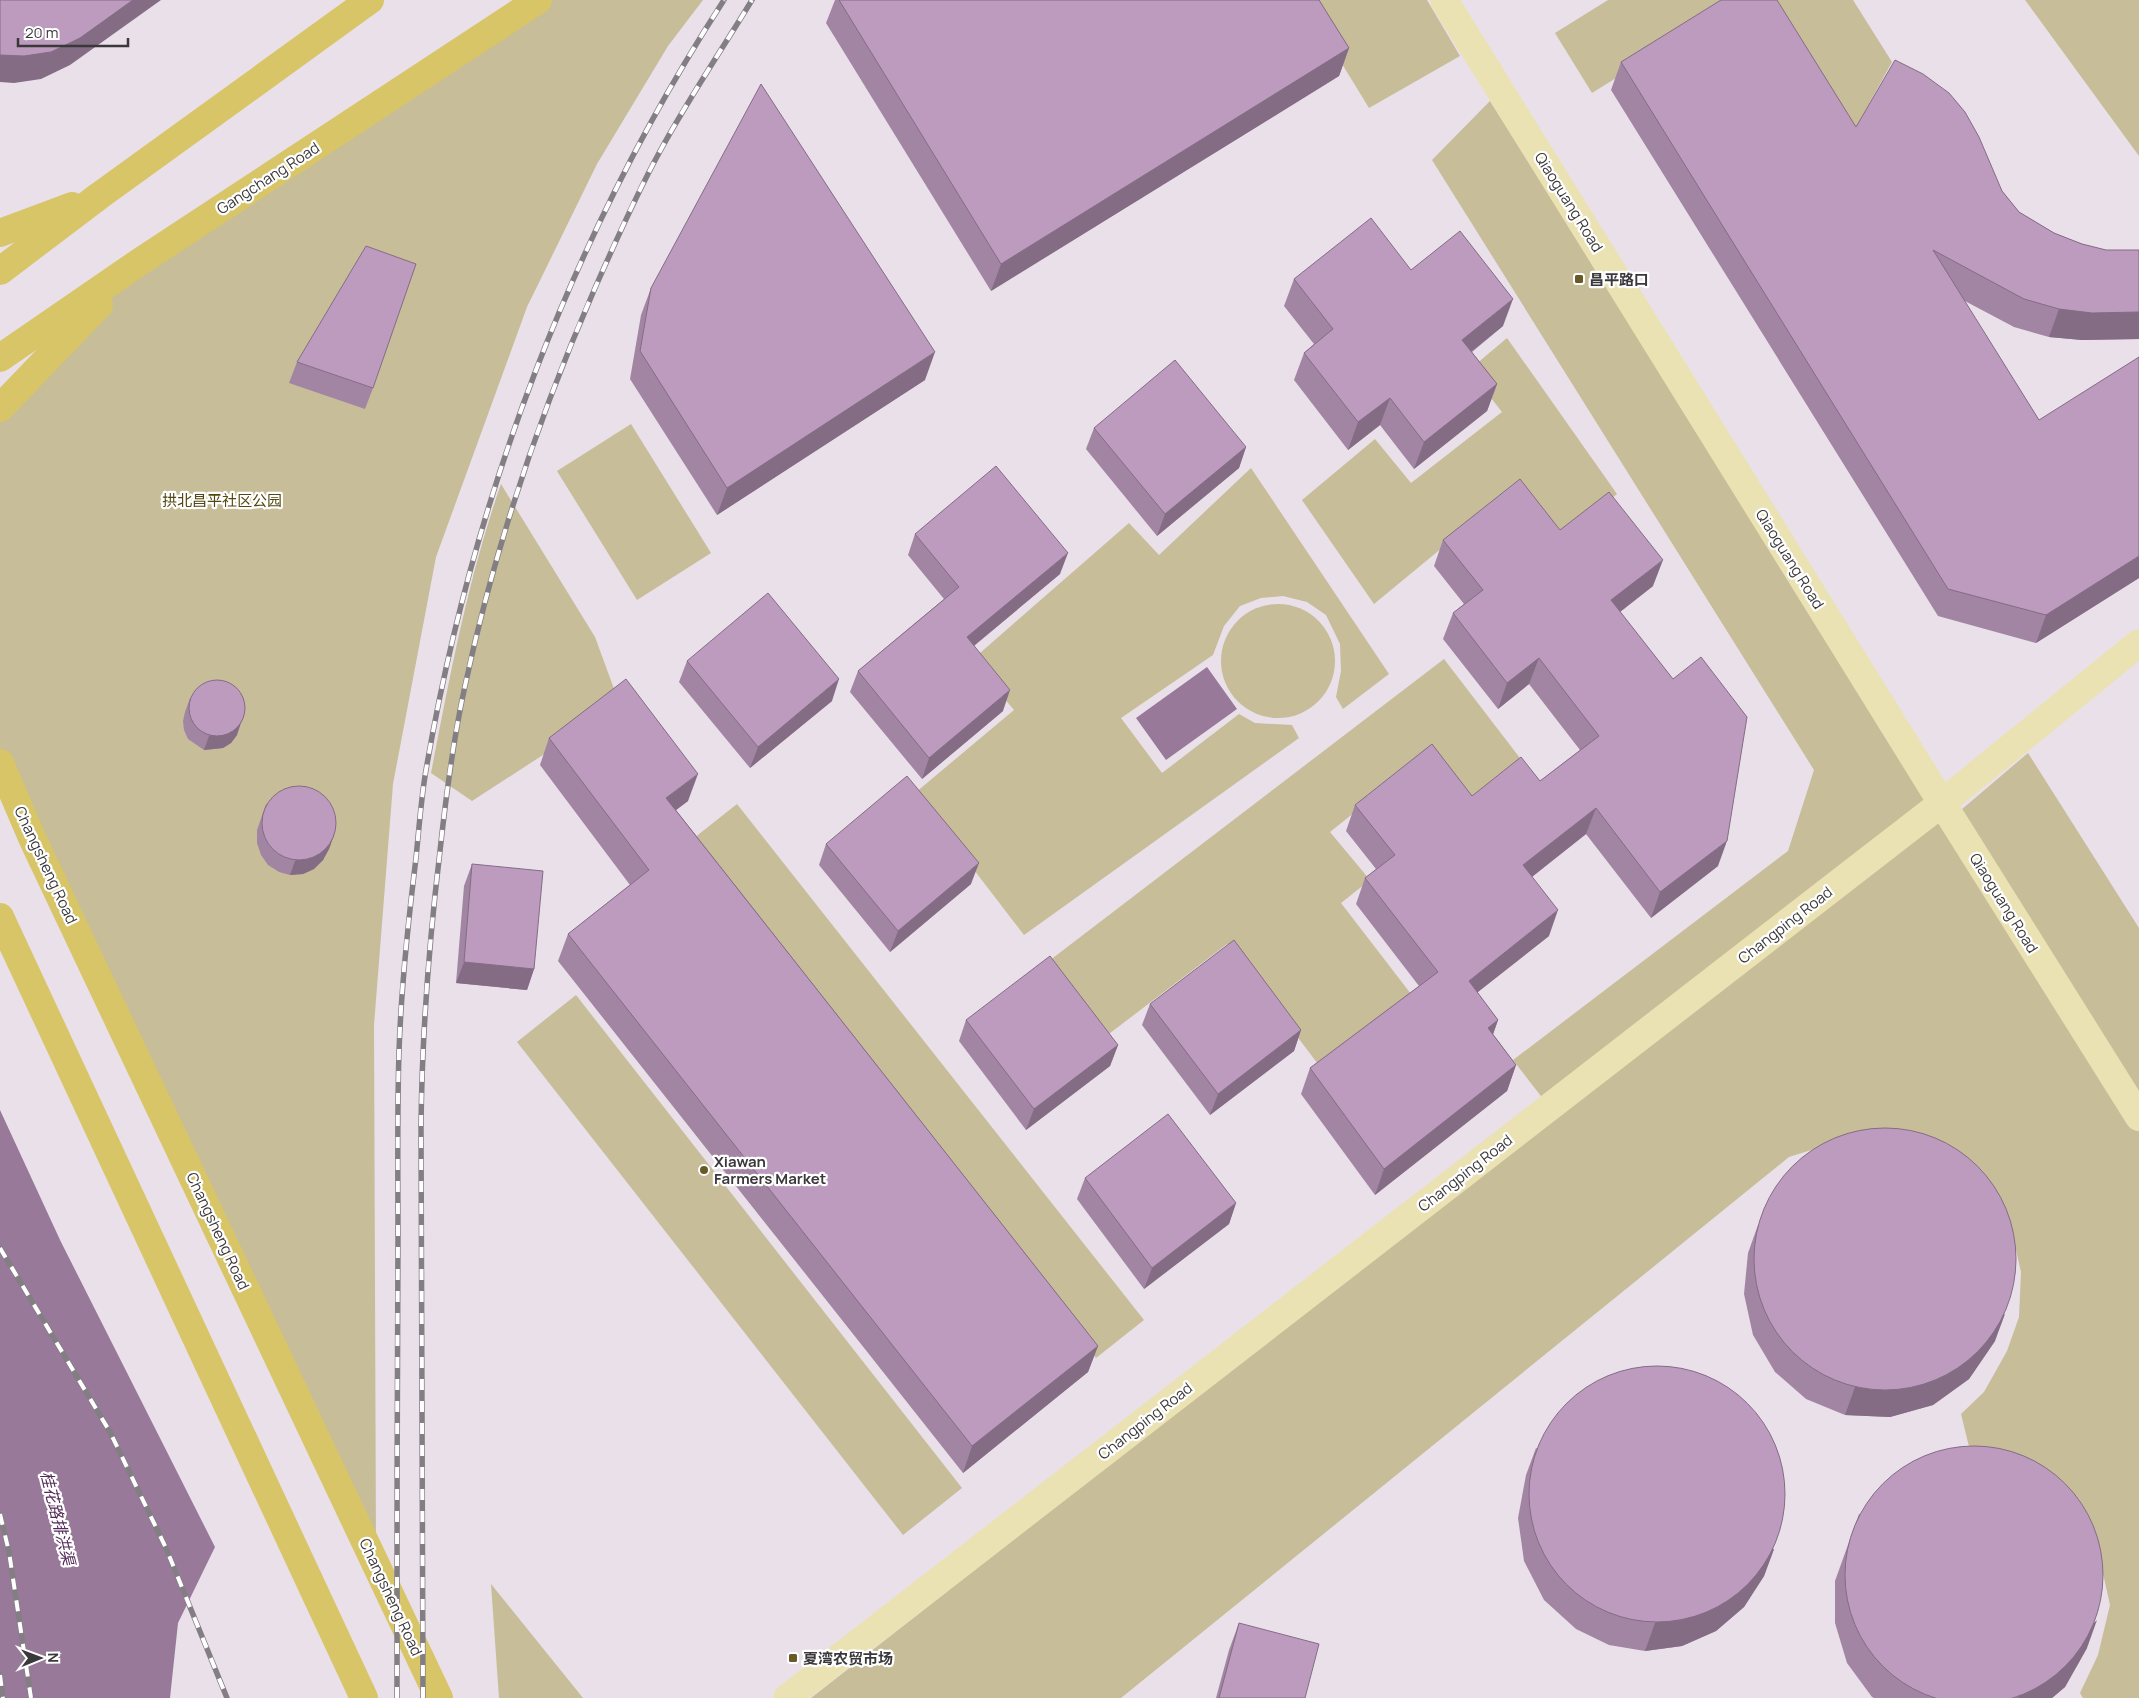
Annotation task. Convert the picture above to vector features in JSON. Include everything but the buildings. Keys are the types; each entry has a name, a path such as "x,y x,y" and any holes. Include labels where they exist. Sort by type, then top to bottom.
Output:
{"main road":[{"path":"0,271 99,196 370,0"},
{"name":"Gangchang Road","path":"0,358 141,261 538,0"},
{"path":"0,233 99,196"},
{"path":"0,408 141,261"},
{"name":"Changsheng Road","path":"0,763 33,840 439,1698"},
{"path":"0,918 364,1698"}],"street":[{"name":"Qiaoguang Road","path":"1444,0 2139,1117"},
{"name":"Changping Road","path":"787,1698 1942,803 2139,643"}],"green space":[{"name":"拱北昌平社区公园","path":"542,0 703,0 668,46 597,164 527,307 436,557 393,784 374,1025 376,1553 0,757 0,414 141,263"},
{"path":"1303,0 1427,0 1460,56 1369,108"},
{"path":"1608,0 1741,0 1592,93 1555,33"},
{"path":"1770,0 1853,0 1892,62 1853,133"},
{"path":"2025,0 2139,0 2139,156"},
{"path":"1490,101 1931,802 1544,1100 1513,1060 1788,851 1814,770 1432,160"},
{"path":"1507,338 1617,494 1551,546 1511,491 1374,604 1302,500 1375,439 1411,483 1502,412 1469,370"},
{"path":"631,424 711,553 637,600 557,471"},
{"path":"1251,468 1389,674 1343,709 1336,697 1341,671 1340,644 1326,615 1307,602 1283,596 1261,598 1240,606 1224,626 1213,655 1121,718 1162,773 1239,714 1255,723 1292,725 1299,738 1024,935 915,793 1014,710 972,660 1129,523 1159,555"},
{"path":"501,484 595,637 620,705 472,801 431,773 469,591"},
{"path":"1278,604 1300,608 1318,621 1331,639 1335,661 1331,683 1318,701 1300,714 1278,718 1256,714 1238,701 1225,683 1221,661 1225,639 1238,621 1256,608"},
{"path":"1444,659 1523,762 1465,808 1426,755 1330,832 1370,880 1341,903 1411,994 1318,1064 1227,944 1101,1040 1045,964"},
{"path":"2028,753 2139,928 2139,1096 1961,810"},
{"path":"737,804 1144,1320 1096,1358 689,842"},
{"path":"1938,817 2139,1131 2139,1698 2083,1698 2080,1693 2098,1655 2110,1605 2098,1551 1972,1459 1961,1414 1984,1392 2007,1351 2019,1317 2021,1272 2011,1228 1846,1139 1789,1157 1121,1698 811,1698"},
{"path":"576,995 962,1488 903,1535 517,1042"},
{"path":"491,1584 583,1698 499,1698"}],"water":[{"path":"1207,667 1237,709 1166,760 1136,718"},
{"name":"桂花路排洪渠","path":"0,1110 61,1242 215,1547 178,1623 170,1698 0,1698"}],"railway":[{"path":"397,1698 399,1052 405,955 426,770 446,668 471,567 501,468 536,370 576,274 620,180 670,89 724,0"},
{"path":"423,1698 421,1126 423,1057 429,954 453,747 477,635 504,534 555,385 633,203 681,114 752,0"},
{"path":"0,1248 110,1432 166,1548 227,1698"},
{"path":"0,1514 9,1552 31,1698"},
{"path":"0,1675 3,1698"}],"place":[{"name":"昌平路口","path":"1579,279"},
{"name":"Xiawan Farmers Market","path":"704,1170"},
{"name":"夏湾农贸市场","path":"793,1658"}]}
